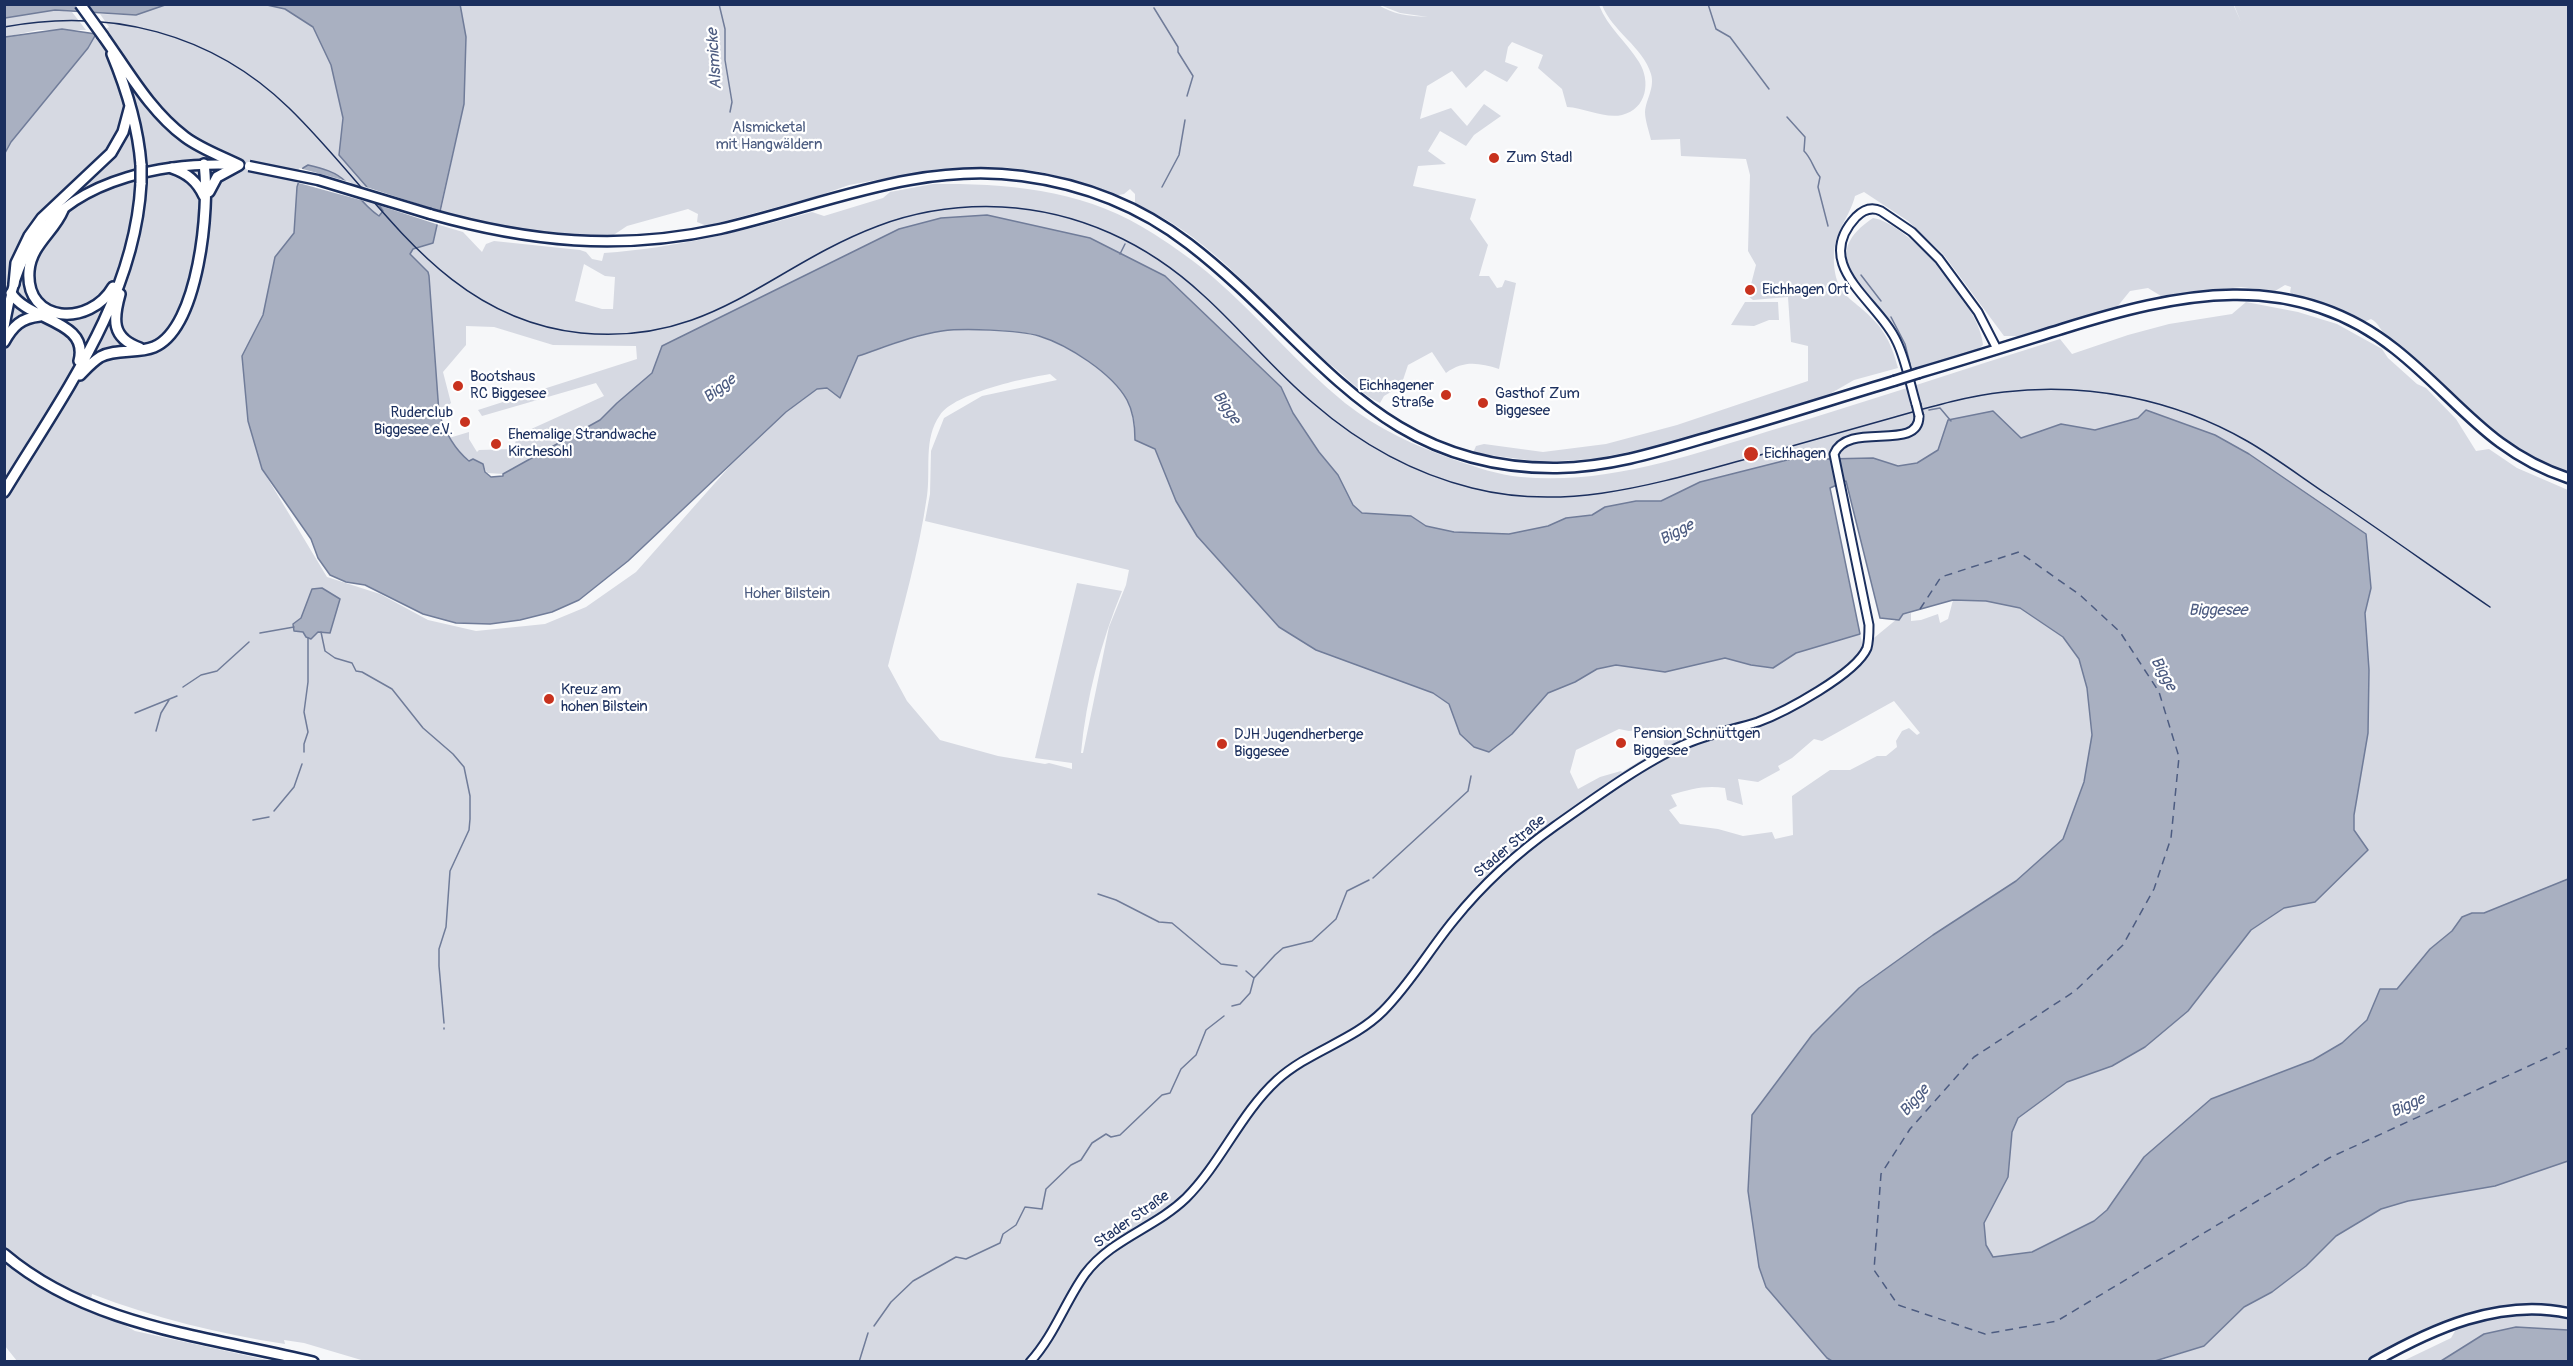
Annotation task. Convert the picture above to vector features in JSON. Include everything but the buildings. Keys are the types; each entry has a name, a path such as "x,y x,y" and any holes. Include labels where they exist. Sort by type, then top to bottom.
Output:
{"main road":[{"path":"80,4 103,36 124,72 178,132 198,146 244,165"},
{"path":"4,492 73,381 107,314 122,276 136,226 141,183 139,144 124,72"},
{"path":"4,330 13,289 15,263 29,236 42,218 111,153 123,132 130,106"},
{"path":"13,289 36,237 63,210 105,186 171,168 204,164 244,165 318,180 465,224 514,235 559,240 642,241 723,228 838,195 933,176 1003,174 1064,183 1123,204 1158,223 1188,243 1240,288 1340,385 1384,418 1419,438 1484,460 1518,466 1580,467 1639,457 2113,314 2168,300 2226,294 2280,297 2324,309 2368,330 2410,362 2490,436 2520,457 2568,478"},
{"path":"204,164 207,202"},
{"path":"73,381 91,363 105,354 154,347 174,330 189,297 199,261 210,189 217,177 244,165"},
{"path":"171,168 189,176 200,188 207,202"},
{"path":"63,210 60,218 37,247 31,261 29,279 31,290 37,300 45,307 65,316 82,313 101,303 122,276"},
{"path":"122,276 123,286 116,311 116,328 124,341 142,349"},
{"path":"13,289 21,305 74,332 80,340 81,353 73,381"},
{"path":"4,342 12,329 20,322 42,316"},
{"path":"4,1254 37,1279 94,1308 163,1329 313,1362"},
{"path":"2374,1362 2431,1332 2484,1315 2529,1310 2568,1313"}],"street":[{"name":"Stader Straße","path":"1030,1362 1044,1346 1077,1287 1095,1262 1113,1246 1162,1217 1187,1198 1254,1106 1277,1080 1300,1063 1358,1032 1386,1009 1475,895 1522,850 1582,807 1662,756 1701,738 1758,722 1785,711 1853,665 1866,648 1869,625 1834,454 1839,445 1850,440 1909,434 1918,425 1919,416 1897,343 1843,267 1841,244 1861,212 1872,208 1881,210 1924,242 1978,312 1997,349"}],"green space":[{"name":"Hoher Bilstein","path":"267,4 285,9 313,27 331,65 343,118 339,155 366,186 383,211 380,216 365,205 338,176 308,165 299,176 294,234 275,257 263,315 242,356 262,469 327,577 380,594 428,620 476,631 545,624 586,607 636,572 730,466 787,412 817,389 827,388 840,398 858,356 931,333 976,330 1018,332 1038,336 1075,353 1100,370 1127,400 1134,420 1135,440 1155,449 1176,501 1197,535 1279,627 1316,650 1433,693 1449,704 1460,734 1512,734 1548,693 1575,682 1597,669 1616,665 1666,672 1725,658 1751,665 1773,667 1796,653 1860,634 1863,647 1903,614 1911,613 1911,621 1938,614 1940,623 1948,619 1953,600 1986,601 2020,608 2063,637 2079,659 2087,688 2092,735 2084,782 2063,839 2016,881 1933,935 1859,988 1812,1035 1752,1115 1748,1191 1759,1267 1766,1287 1832,1361 1035,1361 1046,1348 1040,1343 1024,1362 368,1362 304,1343 284,1340 285,1344 187,1324 139,1311 92,1294 89,1312 121,1323 135,1331 272,1361 17,1361 5,1346 5,153 11,142 88,48 96,34 109,27 100,14 136,15 165,5","holes":["1050,374 1057,380 982,396 944,418 931,451 930,494 925,521 1129,570 1126,585 1109,627 1083,753 1081,753 1083,732 1096,670 1107,630 1122,591 1077,583 1035,758 1072,763 1072,769 1049,763 998,756 940,740 907,701 888,666 920,539 928,486 929,444 935,424 948,407 960,400 1008,383","340,599 330,632 318,632 294,624","1894,701 1920,733 1917,735 1909,728 1902,731 1896,741 1897,747 1886,756 1877,756 1850,770 1830,770 1792,796 1793,835 1775,839 1772,832 1743,836 1718,829 1680,824 1669,810 1677,806 1671,795 1704,787 1725,788 1727,800 1743,805 1738,779 1758,782 1780,770 1778,766 1792,758 1814,739 1822,741","1663,727 1664,746 1622,772 1600,777 1578,789 1570,772 1576,750 1619,729 1629,731"]},
{"name":"Alsmicketal mit Hangwäldern","path":"1377,4 1389,11 1414,16 1428,17 1400,13 1380,5 1599,5 1607,21 1634,54 1645,77 1642,101 1630,112 1609,116 1567,107 1562,89 1538,68 1543,55 1512,42 1508,47 1505,62 1518,67 1507,82 1485,70 1466,88 1452,71 1427,86 1420,119 1451,108 1467,126 1484,104 1501,116 1474,135 1466,146 1440,131 1428,151 1446,164 1418,166 1413,186 1476,199 1470,219 1488,245 1479,276 1489,276 1497,288 1502,287 1505,280 1516,283 1499,369 1485,365 1465,364 1446,373 1432,352 1408,365 1401,386 1384,396 1380,403 1357,388 1312,348 1217,257 1192,237 1135,204 1135,194 1130,189 1124,194 1114,196 1080,182 1041,172 1002,167 938,169 849,185 818,196 707,226 697,222 698,214 688,209 627,226 612,236 581,239 501,229 441,211 464,104 466,37 460,5"},
{"path":"2233,4 2241,22 2234,5 2568,5 2568,473 2532,457 2487,428 2413,358 2389,339 2373,320 2364,322 2344,311 2293,295 2290,292 2291,287 2285,285 2275,291 2241,287 2161,296 2148,288 2130,291 2117,307 2018,336 2004,336 1943,254 1908,221 1864,192 1855,196 1837,237 1834,268 1841,289 1883,331 1898,368 1854,380 1828,395 1686,439 1634,451 1593,459 1543,462 1473,453 1476,446 1484,444 1543,452 1606,444 1677,425 1808,381 1808,346 1791,342 1788,297 1753,300 1748,296 1756,265 1748,251 1750,175 1746,159 1681,156 1680,139 1651,140 1645,112 1652,84 1651,74 1641,55 1613,23 1602,5"},
{"path":"55,10 72,12 86,30 38,30 5,37 5,18"},
{"path":"933,184 991,185 1048,192 1102,207 1154,234 1192,260 1231,293 1328,388 1370,421 1411,443 1440,455 1487,470 1521,477 1584,477 1615,473 1677,459 2060,339 2072,354 2169,324 2232,314 2246,302 2298,312 2337,324 2382,349 2388,358 2417,384 2426,388 2456,419 2476,451 2489,449 2517,468 2568,490 2568,879 2484,913 2472,913 2462,917 2452,931 2430,949 2397,989 2380,989 2367,1020 2342,1043 2144,1157 2107,1210 2094,1221 2032,1252 1993,1257 1986,1245 1984,1223 2008,1177 2012,1132 2017,1118 2067,1082 2112,1066 2145,1047 2188,1011 2251,930 2284,908 2315,902 2354,830 2354,815 2368,733 2369,670 2365,613 2371,588 2249,454 2215,435 2146,410 2138,418 2095,430 2061,424 2021,438 1948,420 1938,450 1917,463 1898,466 1873,458 1826,459 1821,455 1791,459 1700,482 1662,501 1636,501 1605,507 1592,515 1566,518 1548,526 1509,534 1454,532 1426,526 1411,516 1362,513 1353,505 1338,475 1319,452 1293,413 1281,387 899,229 663,346 652,373 600,420 503,474 487,473 483,464 463,456 449,438 469,432 469,439 477,452 479,450 513,449 518,435 604,396 596,383 482,416 478,410 637,359 636,346 553,345 494,327 466,326 466,345 443,372 451,403 439,413 435,359 410,254 413,249 433,243 436,224 463,232 482,252 486,244 494,241 580,250 586,252 592,259 602,261 604,253 631,251 709,238 812,212 824,216 883,198 890,192","holes":["584,264 605,276 615,277 613,309 602,309 575,301"]},
{"path":"1873,218 1888,223 1905,235 1941,270 1957,290 1979,329 1983,345 1976,351 1909,369 1892,328 1855,278 1846,255 1849,243 1857,231"},
{"path":"1745,302 1778,302 1779,320 1769,320 1754,326 1731,325"},
{"path":"2568,1161 2568,1330 2516,1327 2484,1334 2441,1361 2403,1361 2451,1338 2458,1326 2381,1361 2155,1362 2204,1346 2244,1307 2272,1292 2306,1266 2336,1236 2381,1209 2408,1201 2495,1186"}],"water":[{"name":"Biggesee","path":"460,4 466,37 464,104 433,243 413,249 410,254 428,272 429,276 441,420 458,451 469,461 473,459 483,464 485,472 491,477 503,476 600,420 652,373 662,346 899,229 941,218 987,215 1090,238 1165,276 1281,387 1293,413 1319,452 1338,475 1353,505 1362,513 1411,516 1426,526 1454,532 1509,534 1548,526 1566,518 1592,515 1605,507 1636,501 1661,501 1700,482 1791,459 1821,455 1826,459 1873,458 1898,466 1917,463 1938,450 1948,420 1993,411 2021,438 2061,424 2095,430 2138,418 2146,410 2215,435 2249,454 2366,534 2371,588 2365,613 2369,670 2368,733 2354,815 2354,830 2368,850 2315,902 2284,908 2251,930 2188,1011 2145,1047 2112,1066 2067,1082 2018,1118 2012,1132 2008,1177 1984,1223 1986,1245 1993,1257 2032,1252 2094,1221 2107,1210 2144,1157 2211,1099 2313,1060 2342,1043 2367,1020 2380,989 2397,989 2430,949 2452,931 2462,917 2472,913 2484,913 2568,879 2568,1161 2495,1186 2408,1201 2381,1209 2336,1236 2306,1266 2272,1292 2244,1307 2204,1346 2155,1361 1832,1361 1827,1358 1766,1287 1759,1267 1748,1191 1752,1115 1812,1035 1859,988 1933,935 2016,881 2063,839 2084,782 2092,735 2087,688 2079,659 2063,637 2020,608 1986,601 1953,600 1903,614 1899,620 1880,618 1846,481 1830,488 1860,634 1796,653 1773,668 1725,658 1665,672 1616,665 1597,669 1575,682 1548,693 1512,734 1489,752 1474,747 1460,734 1449,704 1433,693 1316,650 1279,627 1197,536 1176,501 1155,449 1135,440 1131,410 1120,390 1100,370 1076,353 1039,336 1018,332 942,331 910,338 858,356 840,398 827,388 817,389 786,412 628,561 579,600 552,612 490,624 456,623 423,614 365,585 346,582 330,575 318,558 311,539 262,469 248,421 242,356 263,315 275,257 294,233 297,187 303,168 308,165 333,173 346,182 379,216 383,211 366,186 339,155 343,118 331,65 313,27 285,9 267,5"},
{"path":"5,5 165,5 136,15 55,10 5,18"},
{"path":"62,29 96,34 88,48 11,142 5,153 5,37"},
{"path":"322,588 340,599 330,633 318,632 311,639 303,632 294,631 293,624 301,618 312,589"},
{"path":"2516,1327 2568,1330 2568,1361 2441,1361 2484,1334"}],"pier":[{"path":"299,168 350,182 364,201 295,182"},
{"path":"363,186 443,212 439,225 375,204"}],"waterway":[{"name":"Alsmicke","path":"719,4 725,29 725,60 732,102 730,112"},
{"path":"1708,4 1716,29 1730,37 1769,89"},
{"path":"1154,8 1193,76 1187,96"},
{"path":"1787,117 1805,137 1804,151 1820,177 1818,187 1828,226"},
{"path":"1162,187 1179,155 1185,120"},
{"path":"1120,254 1125,244"},
{"path":"1861,275 1881,301"},
{"path":"1891,317 1905,344 1910,364"},
{"path":"1929,410 1940,408 1951,421"},
{"path":"260,633 294,627"},
{"path":"321,632 325,651 335,658 352,663 356,671 392,689 423,728 453,754 464,767 470,796 469,830 450,871 446,927 439,949 444,1023"},
{"path":"304,752 308,732 304,712 308,682 308,638"},
{"path":"183,687 201,675 217,671 249,642"},
{"path":"135,713 177,696"},
{"path":"156,731 161,713 169,700"},
{"path":"274,811 294,787 302,764"},
{"path":"1373,878 1468,791 1471,776"},
{"path":"253,820 269,817"},
{"path":"1232,1006 1240,1004 1250,993 1254,978 1275,955 1283,948 1312,941 1336,919 1347,891 1369,880"},
{"path":"1098,894 1116,900 1159,922 1172,923 1221,964 1237,966"},
{"path":"1246,971 1254,978"},
{"path":"874,1326 891,1302 913,1281 956,1257 966,1259 1000,1243 1003,1234 1016,1225 1025,1207 1042,1209 1046,1189 1071,1165 1081,1160 1092,1143 1106,1134 1111,1137 1120,1135 1162,1095 1170,1093 1181,1069 1196,1055 1206,1030 1224,1016"},
{"path":"859,1362 868,1333"}],"ferry route":[{"path":"1920,609 1941,577 2019,552 2080,595 2120,632 2159,692 2179,757 2171,838 2154,889 2123,945 2075,991 1974,1057 1910,1129 1881,1174 1874,1270 1898,1305 1985,1334 2057,1321 2329,1158 2568,1048"}],"railway":[{"path":"4,27 43,22 82,21 120,24 157,32 193,44 227,61 259,82 289,108 416,248 451,278 489,304 532,323 581,333 627,334 667,328 703,316 737,300 839,243 893,221 955,208 1002,207 1030,210 1058,215 1110,233 1159,260 1203,295 1298,390 1331,418 1368,444 1407,465 1472,488 1507,495 1542,497 1610,492 1678,477 1976,396 2035,390 2098,392 2160,404 2219,426 2247,441 2490,607"}],"place":[{"name":"Zum Stadl","path":"1494,158"},
{"name":"Eichhagen Ort","path":"1750,290"},
{"name":"Bootshaus RC Biggesee","path":"458,386"},
{"name":"Eichhagener Straße","path":"1446,395"},
{"name":"Gasthof Zum Biggesee","path":"1483,403"},
{"name":"Ruderclub Biggesee e.V.","path":"465,422"},
{"name":"Ehemalige Strandwache Kirchesohl","path":"496,444"},
{"name":"Eichhagen","path":"1751,454"},
{"name":"Kreuz am hohen Bilstein","path":"549,699"},
{"name":"Pension Schnüttgen Biggesee","path":"1621,743"},
{"name":"DJH Jugendherberge Biggesee","path":"1222,744"}],"water label":[{"name":"Bigge","path":"720,389"},
{"name":"Bigge","path":"1226,408"},
{"name":"Bigge","path":"1677,533"},
{"name":"Bigge","path":"2163,674"},
{"name":"Bigge","path":"1915,1101"},
{"name":"Bigge","path":"2408,1106"}]}
